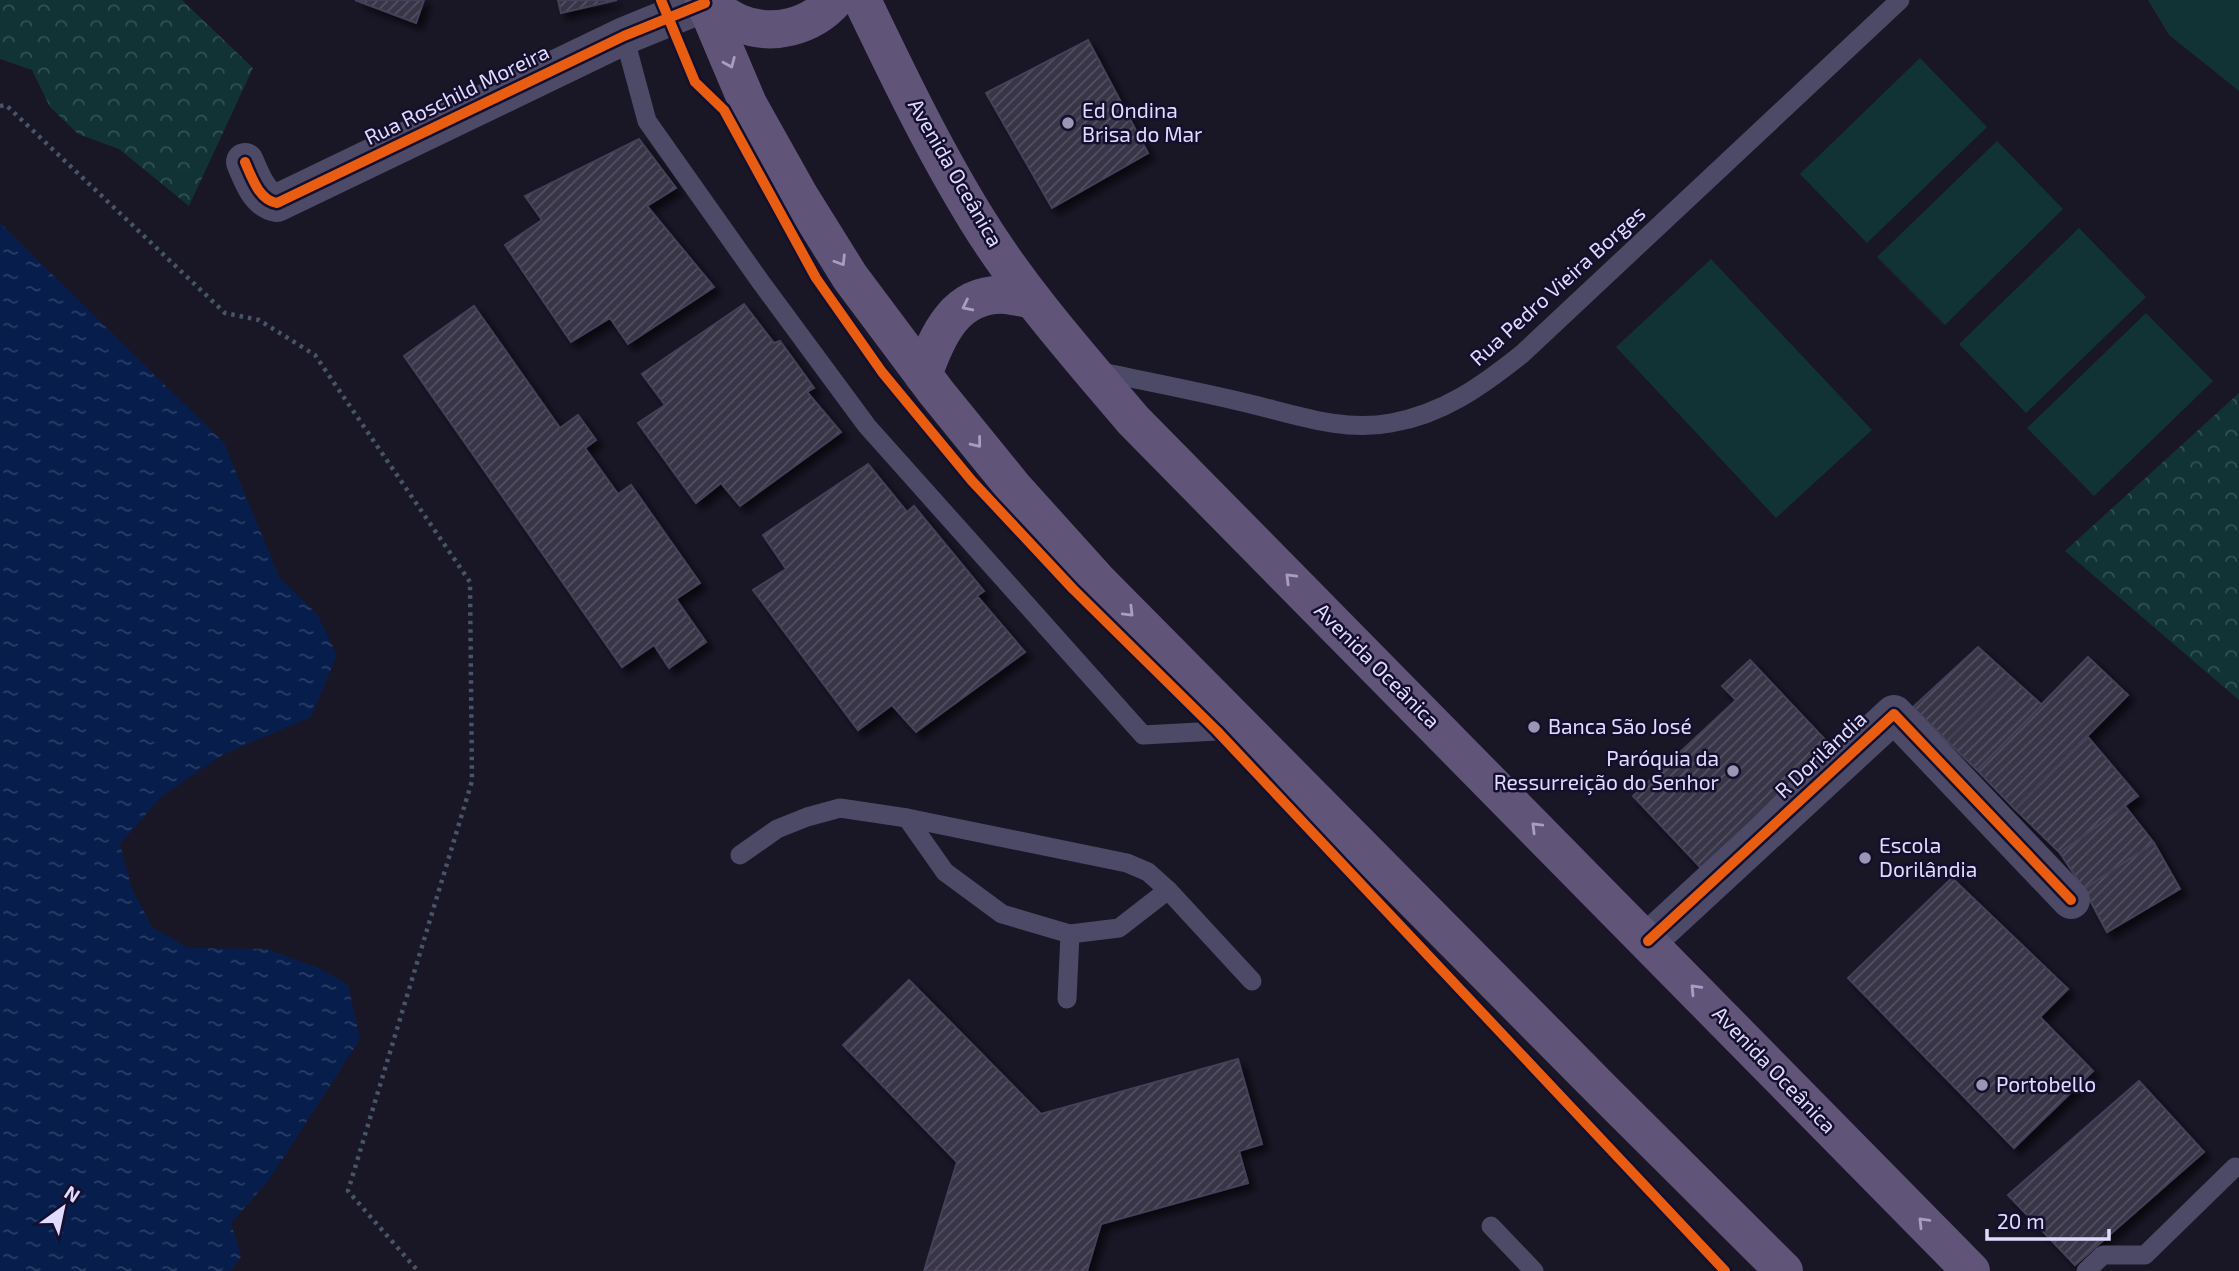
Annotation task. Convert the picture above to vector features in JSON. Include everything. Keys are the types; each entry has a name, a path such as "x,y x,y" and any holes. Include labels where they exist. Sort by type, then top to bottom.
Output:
{"main road":[{"path":"704,2 739,23 768,31 804,23 835,0"},
{"name":"Avenida Oceânica","path":"862,0 976,218 1033,300 1133,419 1970,1271"},
{"path":"704,2 748,104 799,195 850,277 923,375 1014,488 1097,580 1778,1269"},
{"path":"923,375 938,336 956,311 980,299 1004,295 1033,300"}],"street":[{"name":"Rua Roschild Moreira","path":"244,162 260,193 268,201 277,203 624,36 704,2"},
{"name":"R Dorilândia","path":"1648,941 1894,714 2071,900"}],"lane":[{"name":"Rua Pedro Vieira Borges","path":"1091,370 1343,426 1390,424 1436,410 1480,387 1522,354 1900,0"},
{"path":"624,36 647,121 867,426 1143,735 1217,731 1238,721"},
{"path":"740,855 777,829 840,808 907,818 1127,863 1148,872 1168,890 1252,981"},
{"path":"907,818 945,872 1002,914 1070,934 1118,928 1168,890"},
{"path":"1068,999 1070,934"},
{"path":"2086,1271 2103,1255 2145,1255 2235,1167"},
{"path":"1491,1226 1535,1271"}],"path":[{"path":"0,106 6,105 225,313 258,320 315,355 470,582 472,781 348,1191 418,1271"}],"green space":[{"path":"0,0 182,0 253,68 189,206 119,149 78,134 50,107 32,70 0,59"},
{"path":"2148,0 2239,0 2239,91 2169,35"},
{"path":"1920,58 1987,127 1867,243 1800,174"},
{"path":"1997,141 2063,209 1945,325 1877,257"},
{"path":"2079,228 2146,297 2026,413 1959,344"},
{"path":"1711,259 1872,430 1776,518 1616,347"},
{"path":"2146,313 2213,381 2094,496 2027,428"},
{"path":"2239,393 2239,700 2065,551"}],"water":[{"path":"0,223 224,443 279,577 317,614 337,655 311,717 224,754 162,796 120,844 132,889 152,927 188,948 267,949 319,968 348,985 360,1039 269,1180 231,1223 241,1257 230,1271 0,1271"}],"building":[{"path":"355,0 424,0 416,23"},
{"path":"558,0 617,0 561,13"},
{"name":"Ed Ondina Brisa do Mar","path":"1088,40 1148,153 1052,208 986,93"},
{"path":"639,139 676,188 647,206 714,287 628,344 610,318 571,342 505,245 542,220 525,196"},
{"path":"744,304 774,343 780,341 814,388 807,392 841,432 740,506 721,483 696,503 638,423 665,405 642,374"},
{"path":"474,306 560,428 578,415 596,440 585,448 618,494 631,485 700,583 676,599 706,642 669,668 654,645 622,667 404,356"},
{"path":"868,464 907,512 914,506 984,591 977,596 1025,652 916,732 892,705 858,730 753,590 786,569 763,535"},
{"path":"1978,647 2011,677 1947,741 1913,707"},
{"path":"2088,657 2128,695 2015,809 1977,770"},
{"name":"Paróquia da Ressurreição do Senhor","path":"1750,660 1832,747 1702,869 1633,796 1736,700 1722,686"},
{"path":"2011,677 2042,705 1977,770 1947,741"},
{"path":"2087,736 2138,796 2060,853 2015,809"},
{"path":"2125,806 2154,843 2084,889 2060,853"},
{"path":"2154,843 2180,889 2107,932 2084,889"},
{"path":"1952,878 2068,989 2040,1017 2093,1071 2014,1148 1848,978"},
{"path":"909,980 1041,1114 1238,1059 1262,1144 1239,1151 1248,1183 1101,1224 1087,1271 924,1271 957,1162 843,1045"},
{"path":"2139,1081 2204,1152 2075,1265 2008,1195"}],"cycle path":[{"path":"661,0 695,82 724,110 816,278 882,372 972,481 1073,589 1217,731 1725,1271"},
{"path":"245,162 261,193 265,198 277,203 624,36 705,3"},
{"path":"1648,941 1894,714 2071,900"}],"place":[{"name":"Ed Ondina Brisa do Mar","path":"1068,123"},
{"name":"Banca São José","path":"1534,727"},
{"name":"Paróquia da Ressurreição do Senhor","path":"1733,771"},
{"name":"Escola Dorilândia","path":"1865,858"},
{"name":"Portobello","path":"1982,1085"}]}
